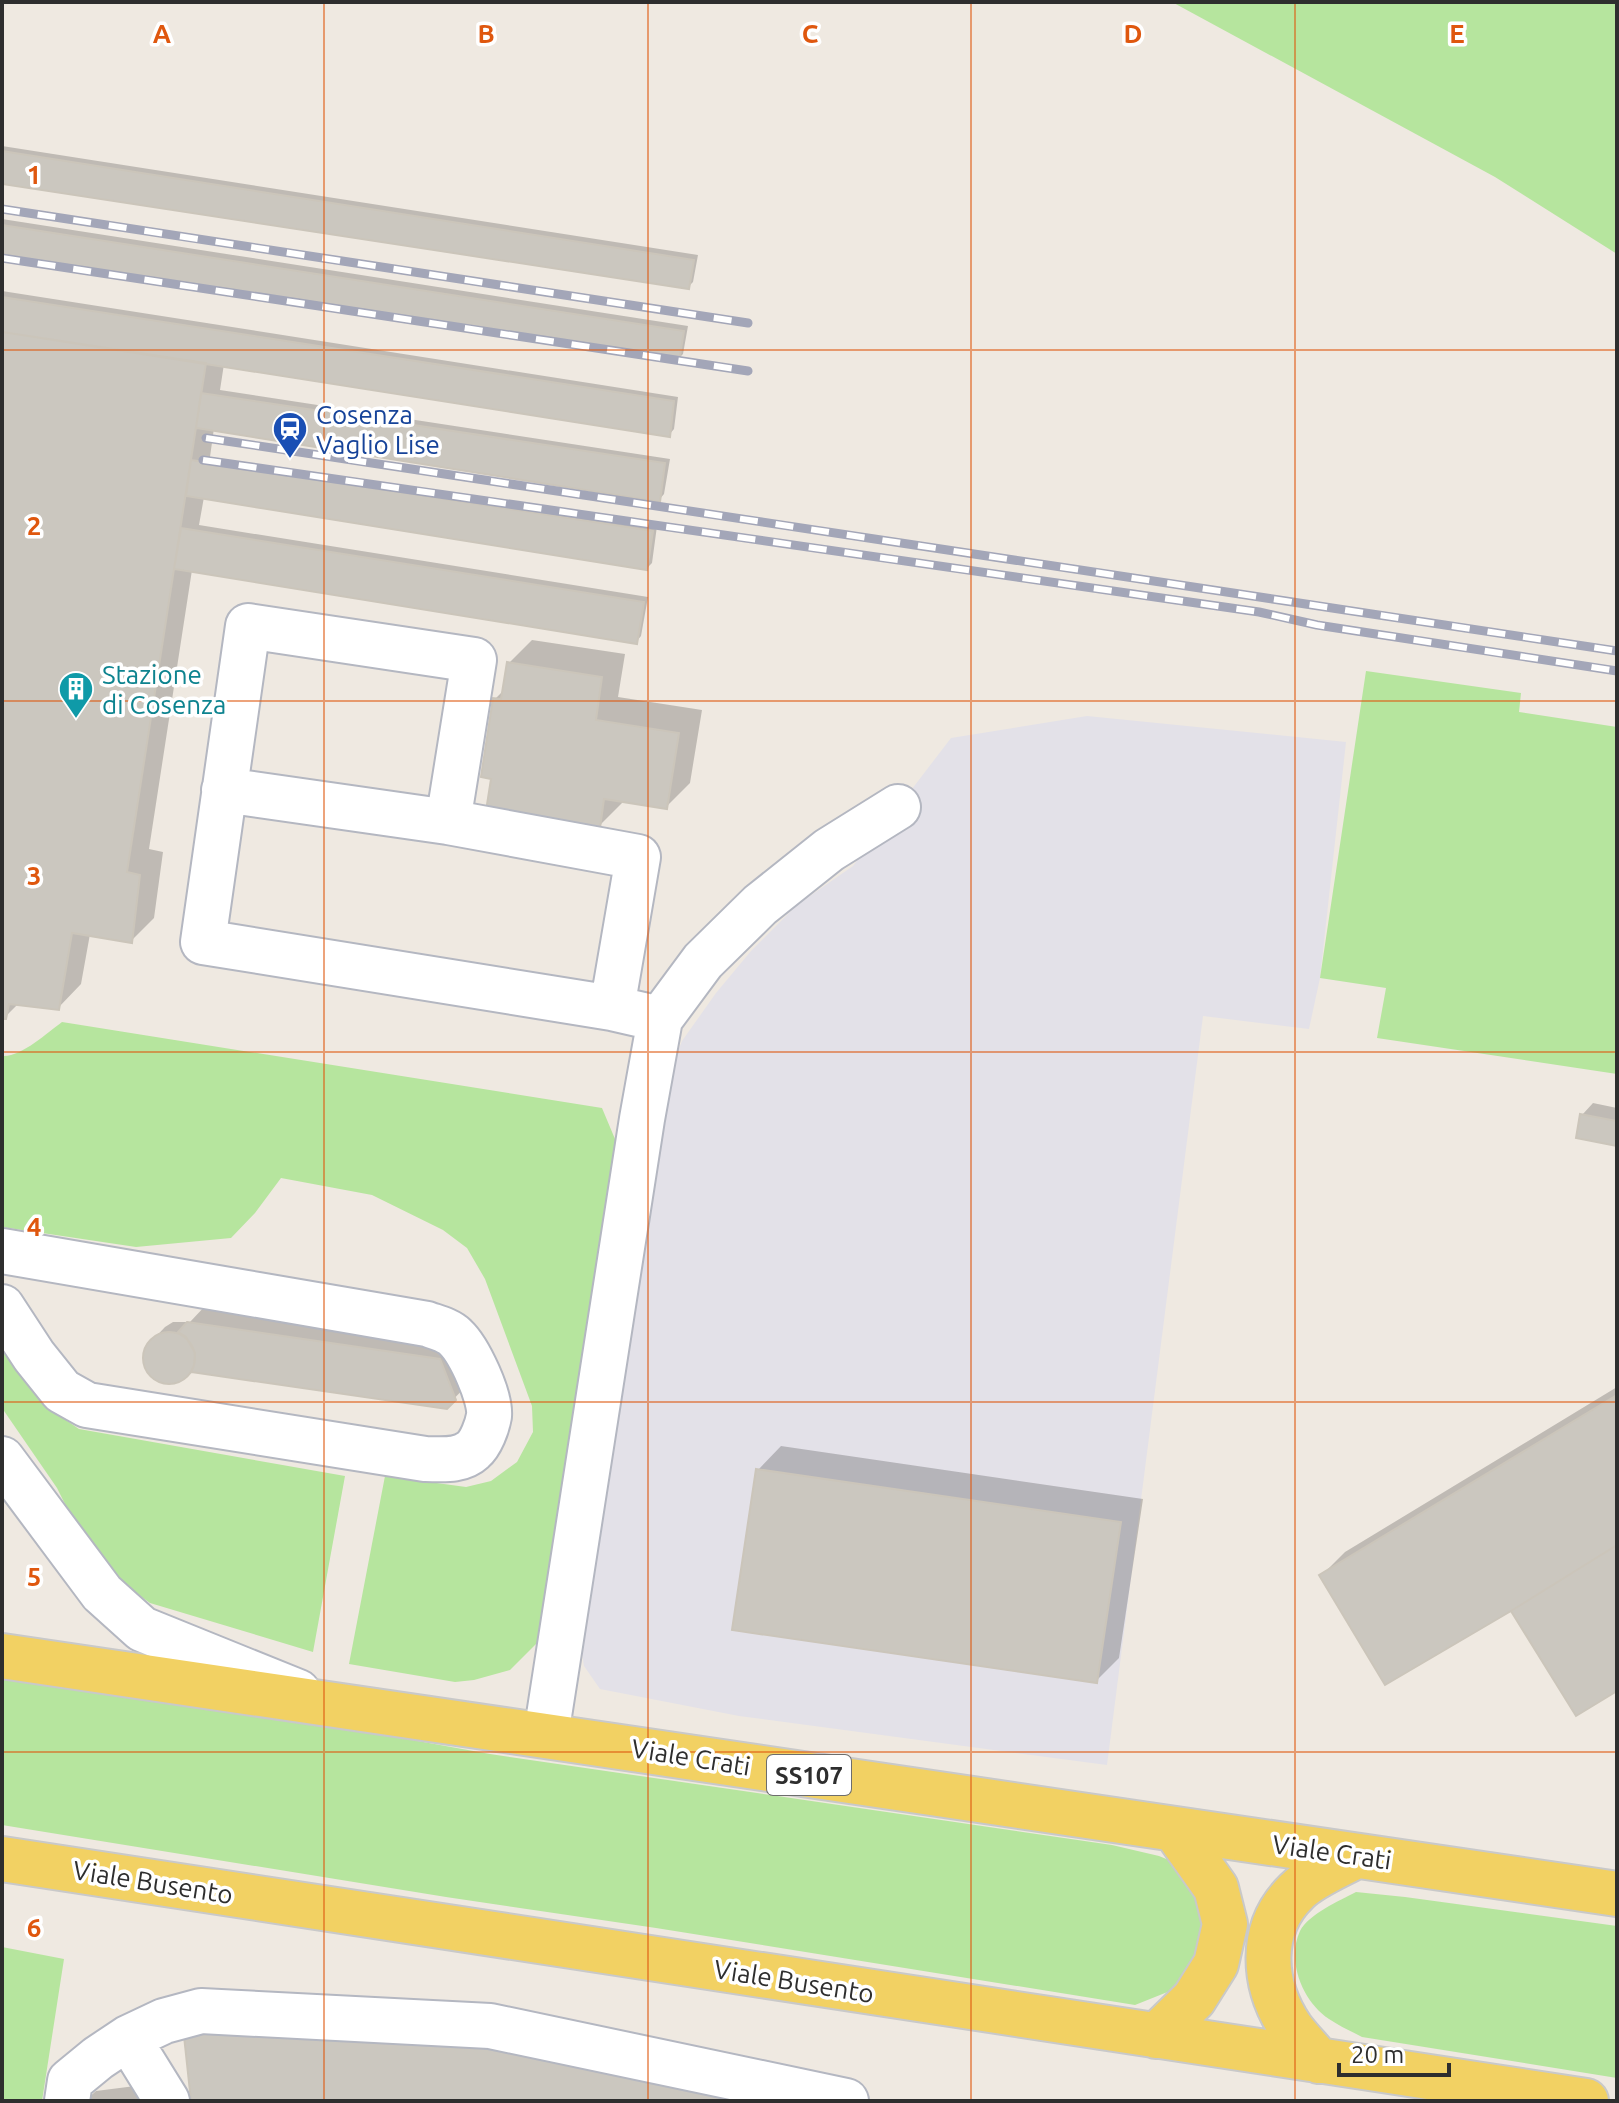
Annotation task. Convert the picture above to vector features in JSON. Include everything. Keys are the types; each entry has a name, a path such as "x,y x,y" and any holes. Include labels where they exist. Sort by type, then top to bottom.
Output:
{"main road":[{"name":"Viale Crati","path":"2,1656 1617,1894"},
{"path":"1156,2036 1202,1987 1216,1964 1225,1924 1216,1888 1175,1830"},
{"path":"1319,2061 1291,2028 1275,1998 1268,1966 1269,1943 1277,1916 1298,1890 1356,1856"},
{"name":"Viale Busento","path":"2,1859 1586,2101"}],"street":[{"path":"448,822 474,660 248,626 203,942 612,1008 660,1019"},
{"path":"224,790 448,822 638,857 612,1008"},
{"path":"546,1735 660,1019 703,961 760,905 829,850 898,807"},
{"path":"2,1251 427,1324 453,1335 469,1354 481,1381 490,1414 482,1437 472,1451 453,1460 425,1459 87,1405 62,1391 34,1356 2,1307"},
{"path":"15,1476 102,1593 142,1629 327,1704"},
{"path":"67,2101 70,2081 98,2058 128,2038 164,2021 201,2011 490,2026 846,2101"},
{"path":"128,2038 167,2101"}],"shaded area":[{"path":"1087,716 1346,742 1320,978 1309,1029 1203,1016 1107,1765 739,1716 600,1689 584,1666 579,1635 667,1079 682,1041 751,951 797,905 853,866 951,738"}],"green space":[{"path":"1172,2 1617,2 1617,254 1495,177"},
{"path":"1366,671 1521,693 1519,712 1617,727 1617,1074 1377,1038 1386,988 1320,978"},
{"path":"62,1022 602,1108 620,1151 540,1640 510,1670 455,1682 349,1664 385,1476 466,1487 491,1481 517,1462 533,1432 532,1406 485,1279 467,1248 443,1230 372,1195 281,1178 255,1213 231,1238 136,1247 2,1227 2,1056 25,1049"},
{"path":"2,1330 54,1412 79,1429 345,1476 313,1652 150,1603 111,1575 78,1530 57,1488 2,1408"},
{"path":"2,1673 251,1711 490,1754 1112,1845 1176,1863 1205,1910 1204,1944 1193,1970 1170,1991 1135,2005 2,1825"},
{"path":"1356,1892 1617,1926 1617,2078 1362,2037 1329,2019 1305,1992 1296,1968 1296,1943 1300,1931 1310,1919"},
{"path":"2,1947 64,1959 42,2101 2,2101"}],"building":[{"path":"2,151 694,260 689,289 2,184"},
{"path":"2,225 684,331 679,361 2,259"},
{"path":"2,297 674,401 670,437 2,332"},
{"name":"Stazione di Cosenza","path":"2,332 206,363 127,872 140,875 132,943 72,933 59,1010 9,1004 6,1019 2,1019"},
{"path":"201,393 665,463 660,502 196,428"},
{"path":"191,460 653,531 647,570 186,496"},
{"path":"181,528 644,602 637,644 174,569"},
{"path":"507,662 602,677 596,720 679,733 667,809 604,799 600,828 486,811 491,779 481,777 493,698 501,699"},
{"path":"1580,1114 1617,1121 1617,1146 1576,1138"},
{"path":"187,1322 440,1359 456,1400 447,1409 191,1372 195,1353 186,1337 178,1332"},
{"path":"169,1332 188,1339 195,1358 188,1377 169,1384 150,1377 143,1358 150,1339"},
{"path":"1617,1395 1617,1545 1385,1685 1319,1575"},
{"path":"756,1469 1121,1522 1097,1683 732,1630"},
{"path":"1617,1545 1617,1691 1576,1716 1511,1611"},
{"path":"264,2028 541,2046 732,2101 191,2101 184,2036"}],"railway":[{"path":"2,209 748,323"},
{"path":"2,258 748,371"},
{"path":"206,438 1617,651"},
{"path":"203,460 1259,612 1317,625 1617,671"}],"place":[{"name":"Cosenza Vaglio Lise","path":"290,460"},
{"name":"Stazione di Cosenza","path":"76,720"}]}
